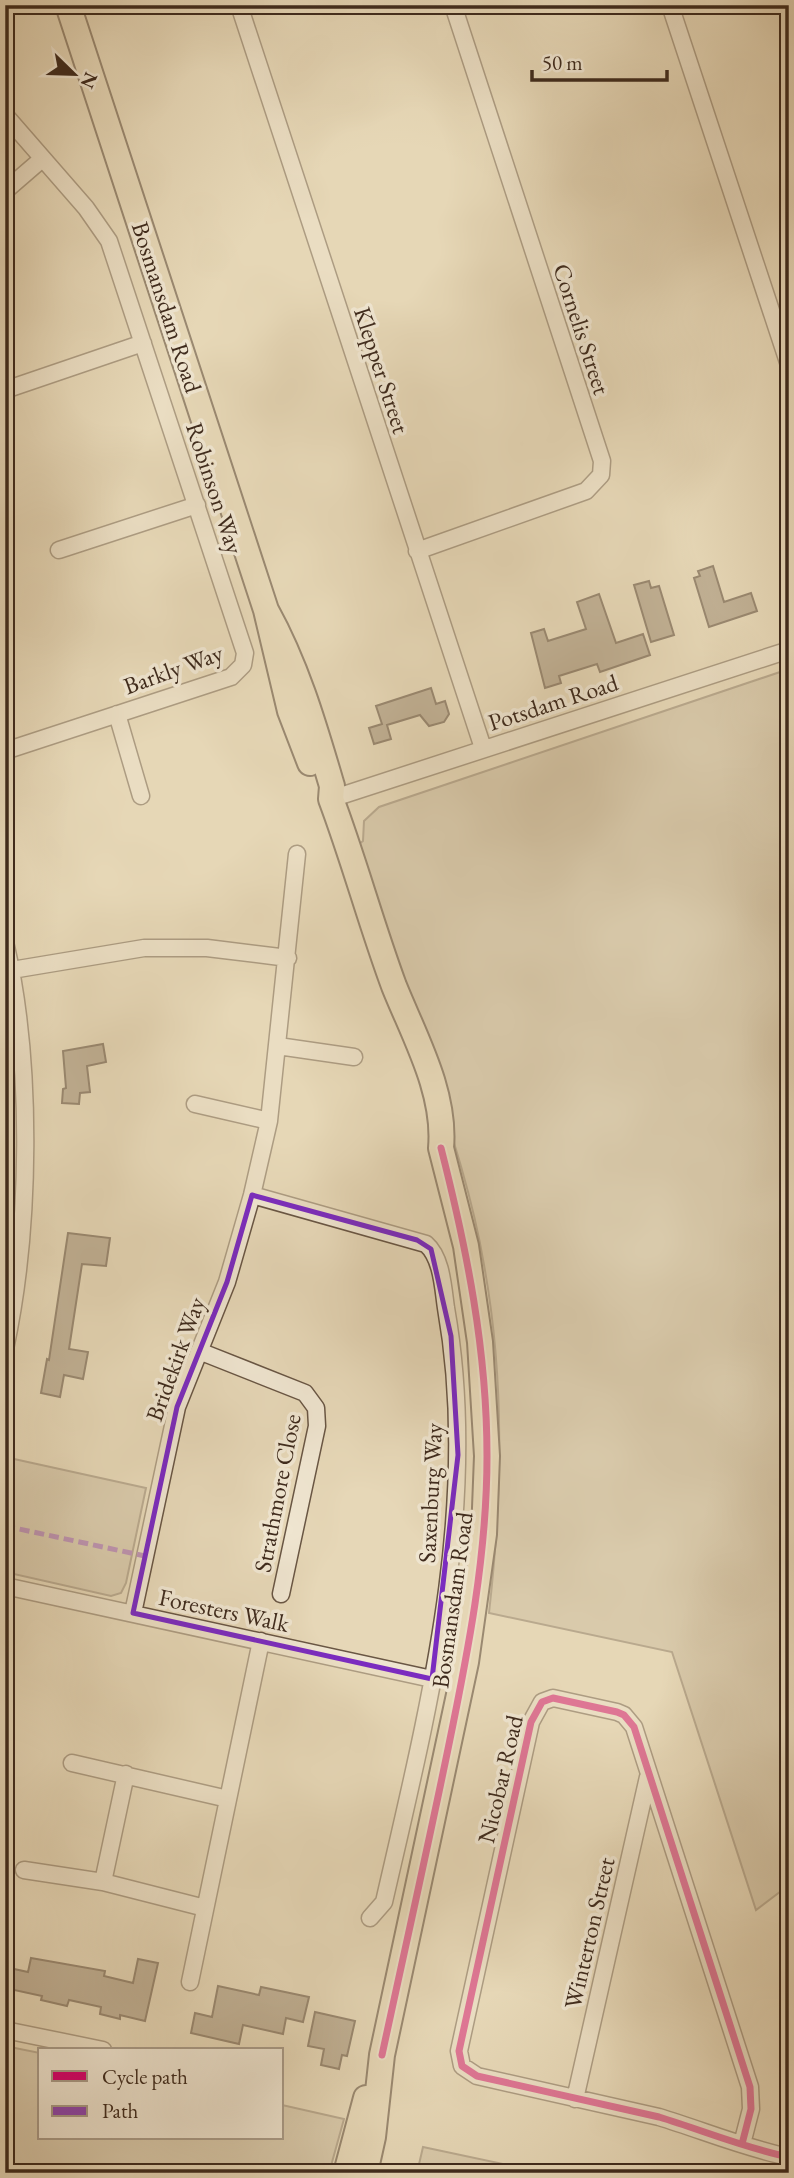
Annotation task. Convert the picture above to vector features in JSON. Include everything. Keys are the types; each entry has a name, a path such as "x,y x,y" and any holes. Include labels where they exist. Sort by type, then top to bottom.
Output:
{"main road":[{"name":"Bosmansdam Road","path":"68,5 266,610 290,711 317,782 331,799 394,986 421,1049 443,1125 441,1148 466,1246 480,1342 487,1456 484,1534 466,1662 382,2055 373,2137 365,2173"},
{"name":"Bosmansdam Road","path":"346,2173 355,2135 382,2055"}],"street":[{"name":"Klepper Street","path":"239,5 483,748"},
{"name":"Cornelis Street","path":"417,551 586,491 601,475 602,461 453,5"},
{"path":"670,5 789,365"},
{"name":"Robinson Way","path":"5,115 86,208 109,241 243,647 243,665"},
{"path":"5,191 42,159"},
{"path":"5,390 143,343"},
{"path":"59,550 197,505"},
{"name":"Potsdam Road","path":"331,799 789,650"},
{"name":"Barkly Way","path":"5,751 231,677 243,665"},
{"name":"Barkly Way","path":"117,714 141,796"},
{"name":"Bridekirk Way","path":"133,1613 177,1407 227,1282 269,1122 297,854"},
{"path":"5,942 12,970 22,1090 23,1194 18,1258 5,1349"},
{"path":"12,970 144,948 207,948 288,958"},
{"path":"278,1046 354,1057"},
{"path":"195,1104 269,1122"},
{"name":"Saxenburg Way","path":"252,1195 417,1240 431,1249 435,1256 451,1336 458,1455 443,1616 384,1902 370,1918"},
{"name":"Strathmore Close","path":"199,1350 305,1393 316,1408 317,1426 281,1594"},
{"name":"Foresters Walk","path":"5,1586 432,1679"},
{"path":"190,1982 261,1641"},
{"name":"Nicobar Road","path":"742,2144 751,2109 750,2087 634,1727 624,1715 553,1698 537,1708 459,2054 462,2066 473,2074 659,2117 742,2144 789,2157"},
{"path":"72,1763 228,1799"},
{"path":"103,1882 125,1774"},
{"name":"Winterton Street","path":"575,2099 648,1777"},
{"path":"24,1870 103,1882 205,1908"},
{"path":"5,2030 93,2048"}],"highlighted area":[{"path":"252,1195 417,1240 431,1249 451,1336 458,1455 432,1679 133,1613 177,1407 227,1282"}],"shaded area":[{"path":"789,669 789,1885 756,1910 672,1652 489,1613 497,1526 499,1439 495,1352 484,1265 468,1191 454,1143 359,844 363,841 364,821 379,807"},
{"path":"5,1457 146,1488 126,1583 121,1593 111,1596 5,1572"},
{"path":"5,2046 38,2053 38,2140 284,2140 284,2105 344,2119 329,2173 5,2173"},
{"path":"423,2147 545,2173 417,2173"}],"building":[{"path":"713,566 724,602 751,593 757,611 709,627 694,578 700,576 698,571"},
{"path":"649,581 651,588 659,586 674,635 651,642 634,585"},
{"path":"599,594 616,643 643,634 650,655 600,672 597,664 559,676 561,683 545,688 531,633 544,629 548,641 586,629 577,602"},
{"path":"431,688 436,704 445,701 449,714 444,722 429,726 420,715 387,725 391,739 374,744 369,728 382,724 376,706"},
{"path":"103,1044 106,1062 87,1066 90,1092 80,1093 79,1104 62,1103 63,1089 66,1088 63,1051"},
{"path":"68,1233 110,1238 106,1266 82,1264 69,1349 88,1352 83,1379 64,1375 60,1397 41,1393 47,1359 49,1360"},
{"path":"31,1958 105,1971 104,1976 133,1983 138,1959 158,1963 145,2021 120,2015 120,2019 100,2014 101,2007 69,2000 67,2006 41,2000 42,1996 5,1988 5,1967 28,1972"},
{"path":"218,1986 259,1995 261,1987 309,1997 303,2022 286,2018 283,2034 243,2025 239,2044 191,2033 195,2013 212,2017"},
{"path":"315,2012 355,2021 347,2056 342,2055 339,2069 321,2065 324,2049 308,2046"}],"marked path":[{"path":"5,1526 145,1556"}],"cycle path":[{"path":"382,2055 463,1676 484,1530 486,1417 479,1339 467,1262 441,1148"},
{"path":"742,2144 751,2109 750,2087 634,1727 624,1715 617,1712 553,1698 542,1702 531,1722 459,2051 462,2066 477,2076 659,2117 739,2144 789,2157"}]}
